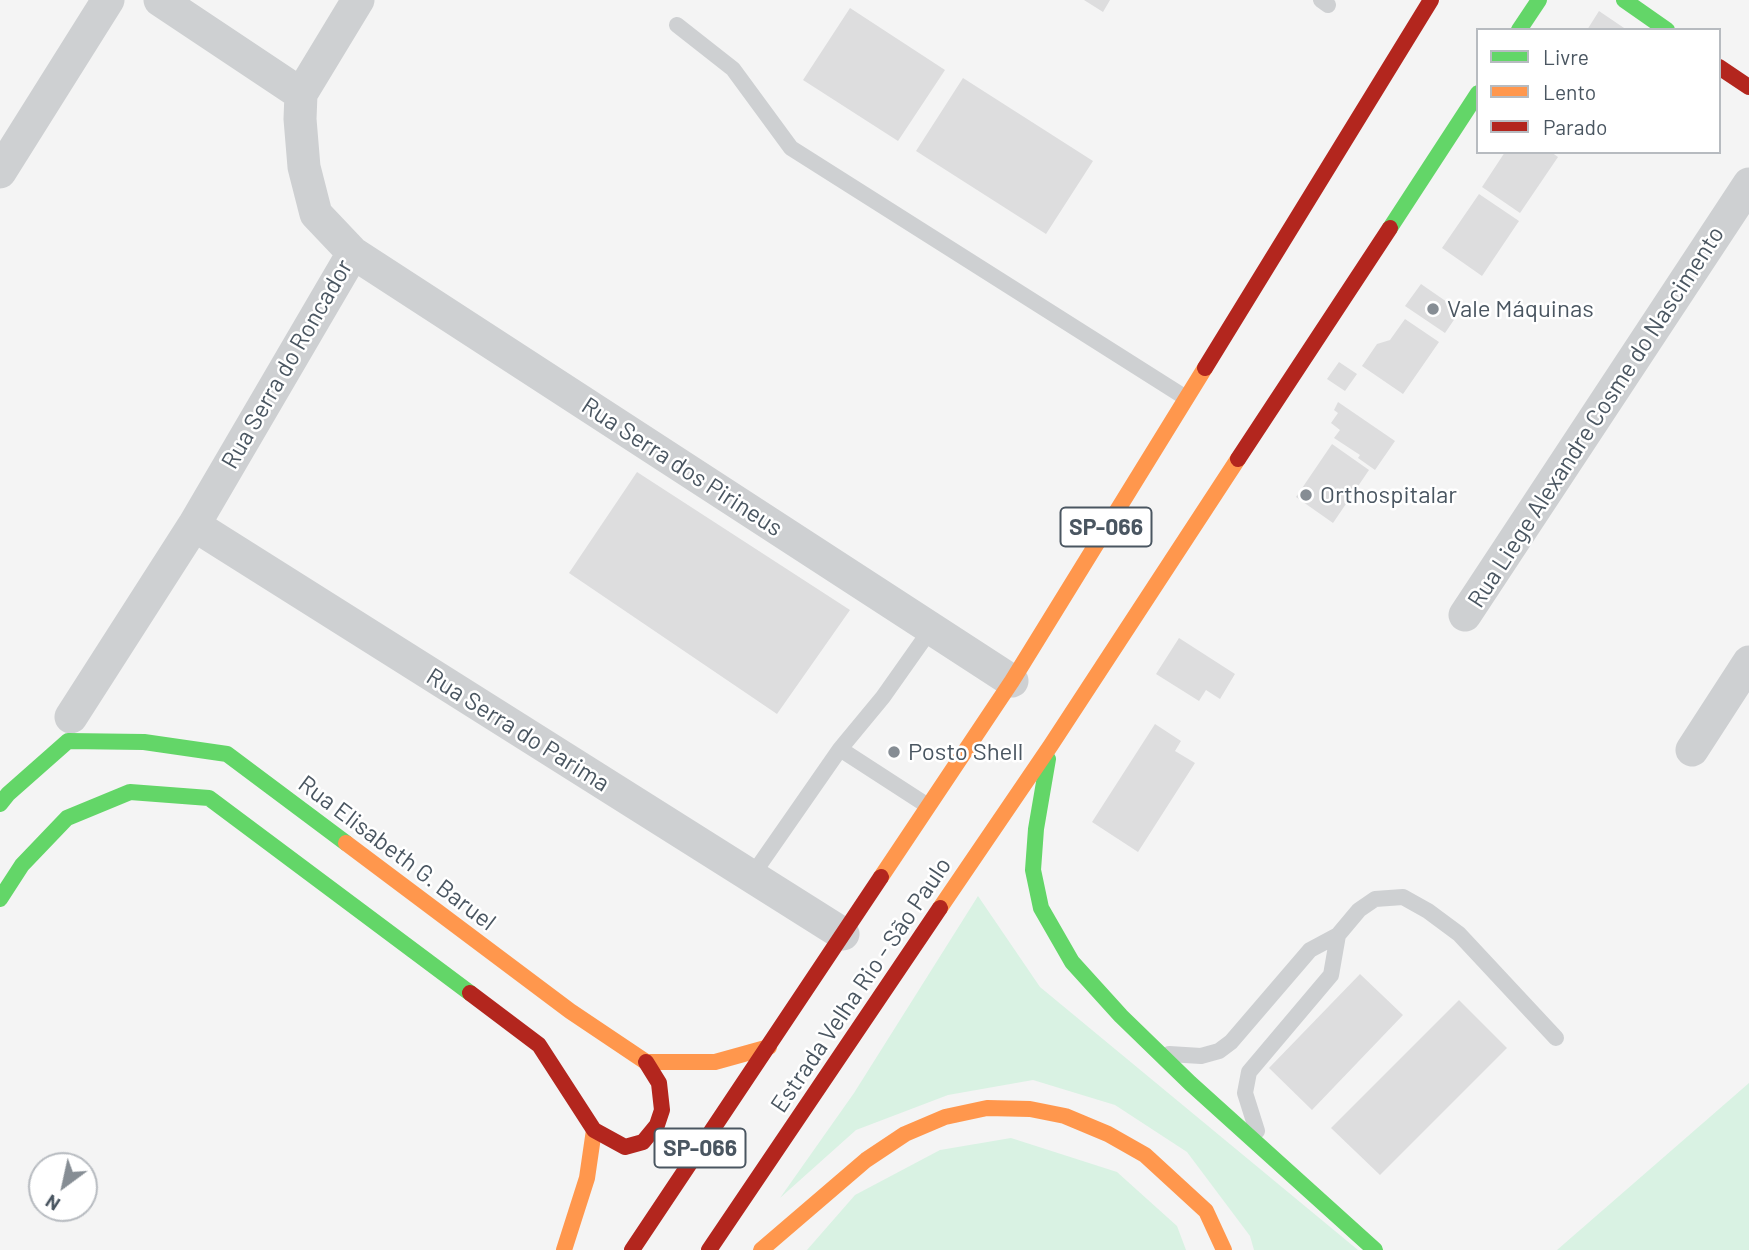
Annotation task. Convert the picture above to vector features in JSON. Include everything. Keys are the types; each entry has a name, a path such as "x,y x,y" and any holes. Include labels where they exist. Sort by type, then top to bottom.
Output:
{"main road":[{"name":"SP-066","path":"769,1047 1012,681 1432,0"},
{"path":"1520,28 1539,0"},
{"path":"1624,0 1664,28"},
{"path":"1721,68 1749,88"},
{"name":"SP-066","path":"1051,745 1476,96"},
{"name":"Rua Elisabeth G. Baruel","path":"0,804 68,741 144,742 227,754 570,1011 646,1062"},
{"path":"1051,745 1036,829 1034,870 1041,908 1072,962 1160,1054 1375,1250"},
{"name":"Estrada Velha Rio - São Paulo","path":"709,1250 1051,745"},
{"path":"0,899 22,865 67,818 130,792 209,798 539,1045 594,1130 625,1147 643,1142 657,1125 662,1110 659,1083 646,1062"},
{"path":"646,1062 715,1062 769,1047"},
{"name":"Estrada Velha Rio - São Paulo","path":"632,1250 769,1047"},
{"path":"761,1250 866,1160 905,1134 945,1117 987,1108 1030,1109 1065,1116 1108,1134 1145,1155 1206,1211 1224,1250"},
{"path":"564,1250 587,1178 594,1130"}],"street":[{"path":"0,172 108,0"},
{"path":"160,0 302,94"},
{"name":"Rua Serra do Roncador","path":"71,717 194,525 353,253 316,214 304,167 300,119 302,94 358,0"},
{"name":"Rua Liege Alexandre Cosme do Nascimento","path":"1465,615 1749,184"},
{"name":"Rua Serra dos Pirineus","path":"353,253 1012,681"},
{"name":"Rua Serra do Parima","path":"194,525 842,934"},
{"path":"1692,750 1749,662"}],"lane":[{"path":"677,25 733,69 792,148 1186,398"},
{"path":"751,877 840,749 883,697 931,629"},
{"path":"840,749 928,806"},
{"path":"1160,1054 1201,1056 1219,1051 1231,1042 1310,950 1338,935 1359,909 1375,899 1403,897 1428,911 1459,934 1556,1038"},
{"path":"1262,1148 1245,1093 1249,1072 1331,975 1338,935"}],"green space":[{"path":"978,896 1040,987 1358,1250 1254,1250 1250,1236 1187,1152 1115,1105 1033,1080 948,1095 856,1130 780,1198 854,1093"},
{"path":"1749,1083 1749,1250 1557,1250"},
{"path":"1011,1138 1117,1172 1177,1226 1186,1250 807,1250 855,1195 940,1150"}],"building":[{"path":"1084,0 1110,0 1103,12"},
{"path":"850,8 945,70 898,141 803,80"},
{"path":"1599,11 1624,28 1588,28"},
{"path":"963,78 1093,161 1046,234 916,151"},
{"path":"1504,154 1554,154 1558,157 1520,213 1482,187"},
{"path":"1479,194 1519,221 1482,276 1442,248"},
{"name":"Vale Máquinas","path":"1421,284 1460,311 1445,333 1405,306"},
{"path":"1405,319 1439,342 1403,394 1362,366 1377,344 1390,340"},
{"path":"1339,362 1357,374 1345,391 1327,379"},
{"path":"1338,402 1395,441 1375,470 1358,458 1360,455 1334,438 1340,430 1331,423 1338,413 1334,410"},
{"path":"1332,444 1369,470 1333,523 1296,497"},
{"path":"637,472 850,610 777,714 569,573"},
{"path":"1179,638 1235,674 1220,699 1206,690 1199,701 1156,674"},
{"path":"1155,724 1181,741 1175,751 1195,763 1138,852 1092,822"},
{"path":"1360,974 1403,1015 1312,1110 1269,1068"},
{"path":"1459,1000 1507,1048 1380,1175 1331,1128"}],"traffic: fast":[{"path":"1520,28 1539,0"},
{"path":"1624,0 1664,28"},
{"path":"1390,228 1476,96"},
{"path":"0,804 68,741 144,742 227,754 346,843"},
{"path":"1048,759 1036,829 1033,870 1041,908 1072,962 1121,1016 1190,1083 1375,1250"},
{"path":"0,899 22,865 67,818 130,792 209,798 470,993"}],"traffic: slow":[{"path":"881,877 1012,681 1205,368"},
{"path":"940,908 1051,745 1238,459"},
{"path":"346,843 570,1011 646,1062 715,1062 769,1047"},
{"path":"761,1250 866,1160 905,1134 945,1117 987,1108 1030,1109 1065,1116 1108,1134 1145,1155 1206,1211 1224,1250"},
{"path":"564,1250 587,1178 594,1130"}],"traffic: jam":[{"path":"1205,368 1431,0"},
{"path":"1721,68 1749,87"},
{"path":"1238,459 1390,228"},
{"path":"632,1250 881,877"},
{"path":"709,1250 940,908"},
{"path":"470,993 539,1045 594,1130 625,1147 643,1142 657,1125 662,1110 659,1083 646,1062"}],"place":[{"name":"Vale Máquinas","path":"1433,309"},
{"name":"Orthospitalar","path":"1306,495"},
{"name":"Posto Shell","path":"894,752"}]}
